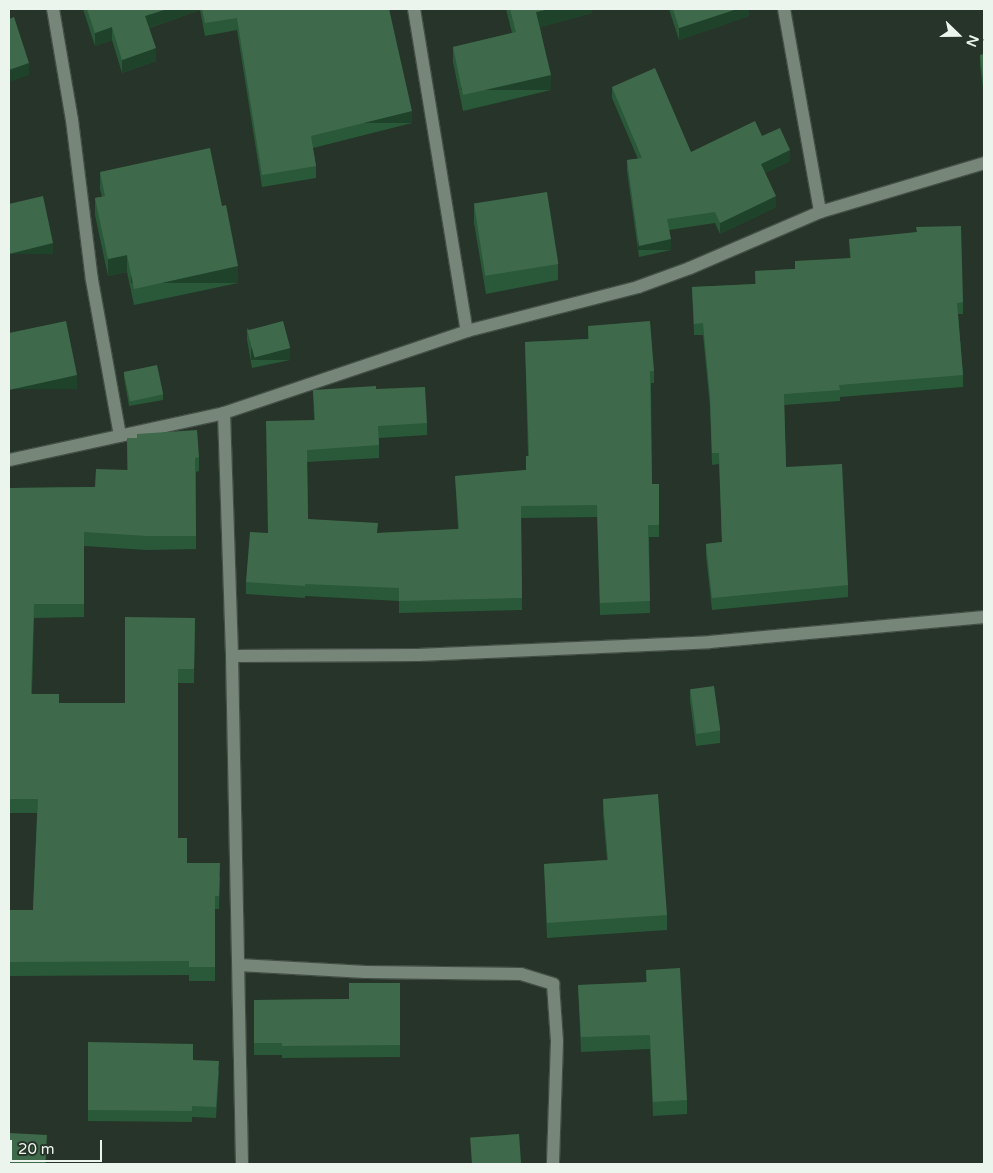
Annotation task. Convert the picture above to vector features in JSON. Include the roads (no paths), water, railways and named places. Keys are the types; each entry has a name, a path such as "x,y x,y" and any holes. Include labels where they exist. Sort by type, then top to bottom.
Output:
{"street":[{"path":"53,9 72,120 92,280 120,436"},
{"path":"414,9 467,331"},
{"path":"784,9 820,212"},
{"path":"9,460 224,413 467,331 638,287 690,268 820,212 984,163"},
{"path":"224,413 232,656 242,1164"},
{"path":"232,656 418,655 710,642 984,617"},
{"path":"239,965 366,972 521,974 554,984 557,1041 552,1164"}]}
